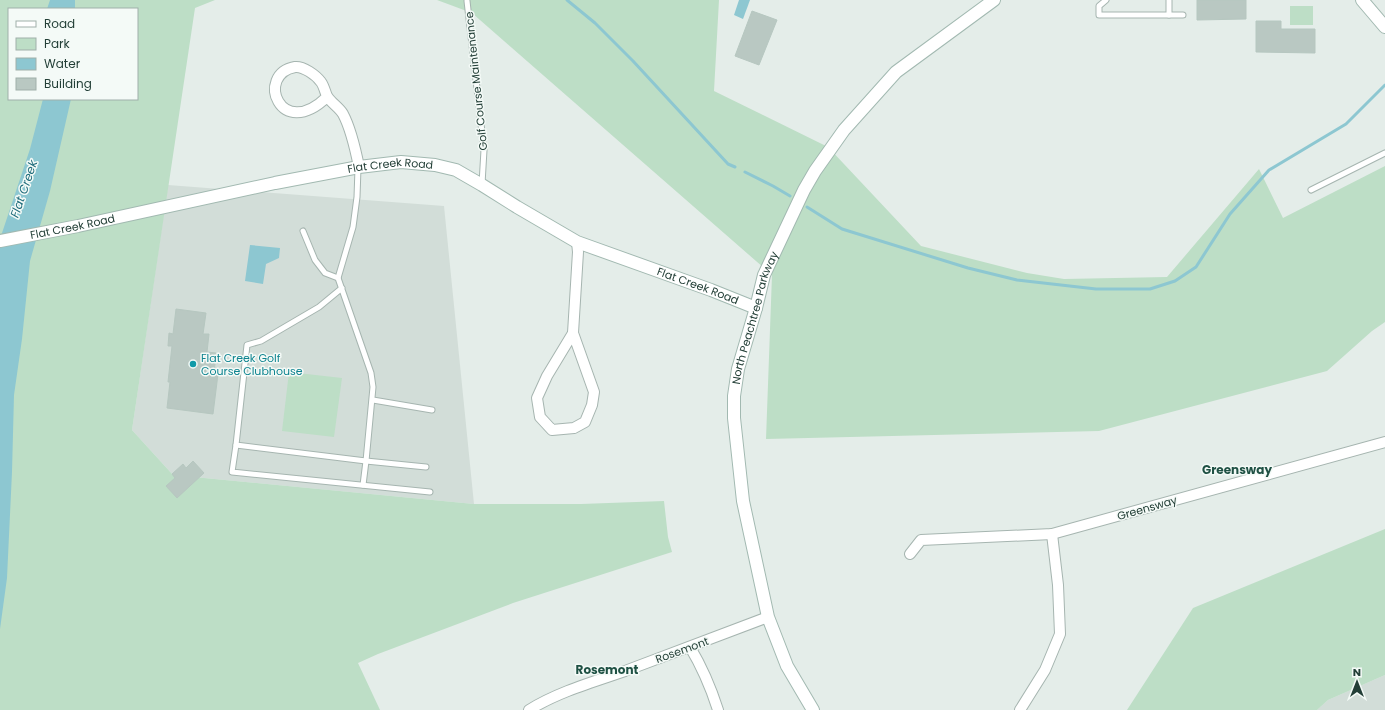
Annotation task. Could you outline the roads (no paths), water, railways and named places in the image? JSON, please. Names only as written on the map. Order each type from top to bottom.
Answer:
[{"type":"street","name":"North Peachtree Parkway","points":[[813,710],[787,666],[768,617],[743,501],[734,418],[734,396],[738,369],[764,275],[804,190],[815,171],[844,130],[896,72],[994,0]]},
{"type":"street","points":[[1362,0],[1385,27]]},
{"type":"street","points":[[327,97],[320,104],[308,111],[293,113],[281,106],[275,95],[276,81],[283,72],[296,67],[309,71],[320,81],[327,97],[343,113],[350,133],[358,167]]},
{"type":"street","name":"Flat Creek Road","points":[[0,241],[358,167],[400,162],[435,165],[456,170],[482,184],[517,207],[577,242],[711,290],[756,308]]},
{"type":"street","points":[[573,333],[547,376],[537,398],[540,417],[552,430],[574,428],[585,422],[592,405],[594,392],[573,333],[578,252],[577,242]]},
{"type":"street","name":"Greensway","points":[[910,554],[921,540],[1052,534],[1385,442]]},
{"type":"street","points":[[1020,710],[1045,670],[1060,634],[1058,585],[1052,534]]},
{"type":"street","name":"Rosemont","points":[[529,710],[536,705],[568,691],[768,617]]},
{"type":"street","points":[[690,647],[702,668],[718,710]]},
{"type":"lane","points":[[1106,0],[1098,6],[1098,15],[1183,15]]},
{"type":"lane","points":[[1169,0],[1169,15]]},
{"type":"lane","name":"Golf Course Maintenance","points":[[467,1],[484,150],[482,184]]},
{"type":"lane","points":[[1311,190],[1385,153]]},
{"type":"lane","points":[[358,167],[357,198],[353,227],[338,278],[371,373],[374,387],[363,485]]},
{"type":"lane","points":[[303,231],[315,260],[324,273],[338,278]]},
{"type":"lane","points":[[342,288],[319,307],[261,341],[247,345],[232,472],[430,492]]},
{"type":"lane","points":[[373,400],[432,410]]},
{"type":"lane","points":[[236,444],[366,461],[426,467]]},
{"type":"water","points":[[50,0],[75,0],[75,8],[47,8]]},
{"type":"water","points":[[739,0],[750,0],[743,19],[734,15]]},
{"type":"water","name":"Flat Creek","points":[[43,100],[71,100],[50,191],[30,261],[22,339],[14,395],[7,578],[0,629],[0,239],[30,149]]},
{"type":"water","points":[[250,245],[280,248],[279,258],[266,264],[263,284],[245,281]]},
{"type":"waterway","points":[[567,0],[595,23],[633,61],[728,164],[735,167]]},
{"type":"waterway","points":[[807,207],[842,229],[968,268],[1017,280],[1096,289],[1150,289],[1175,281],[1196,267],[1230,214],[1269,170],[1346,124],[1385,85]]},
{"type":"waterway","points":[[745,172],[790,196]]},
{"type":"place","name":"Flat Creek Golf Course Clubhouse","points":[[193,364]]},
{"type":"district","name":"Greensway","points":[[1237,470]]},
{"type":"district","name":"Rosemont","points":[[607,670]]}]
